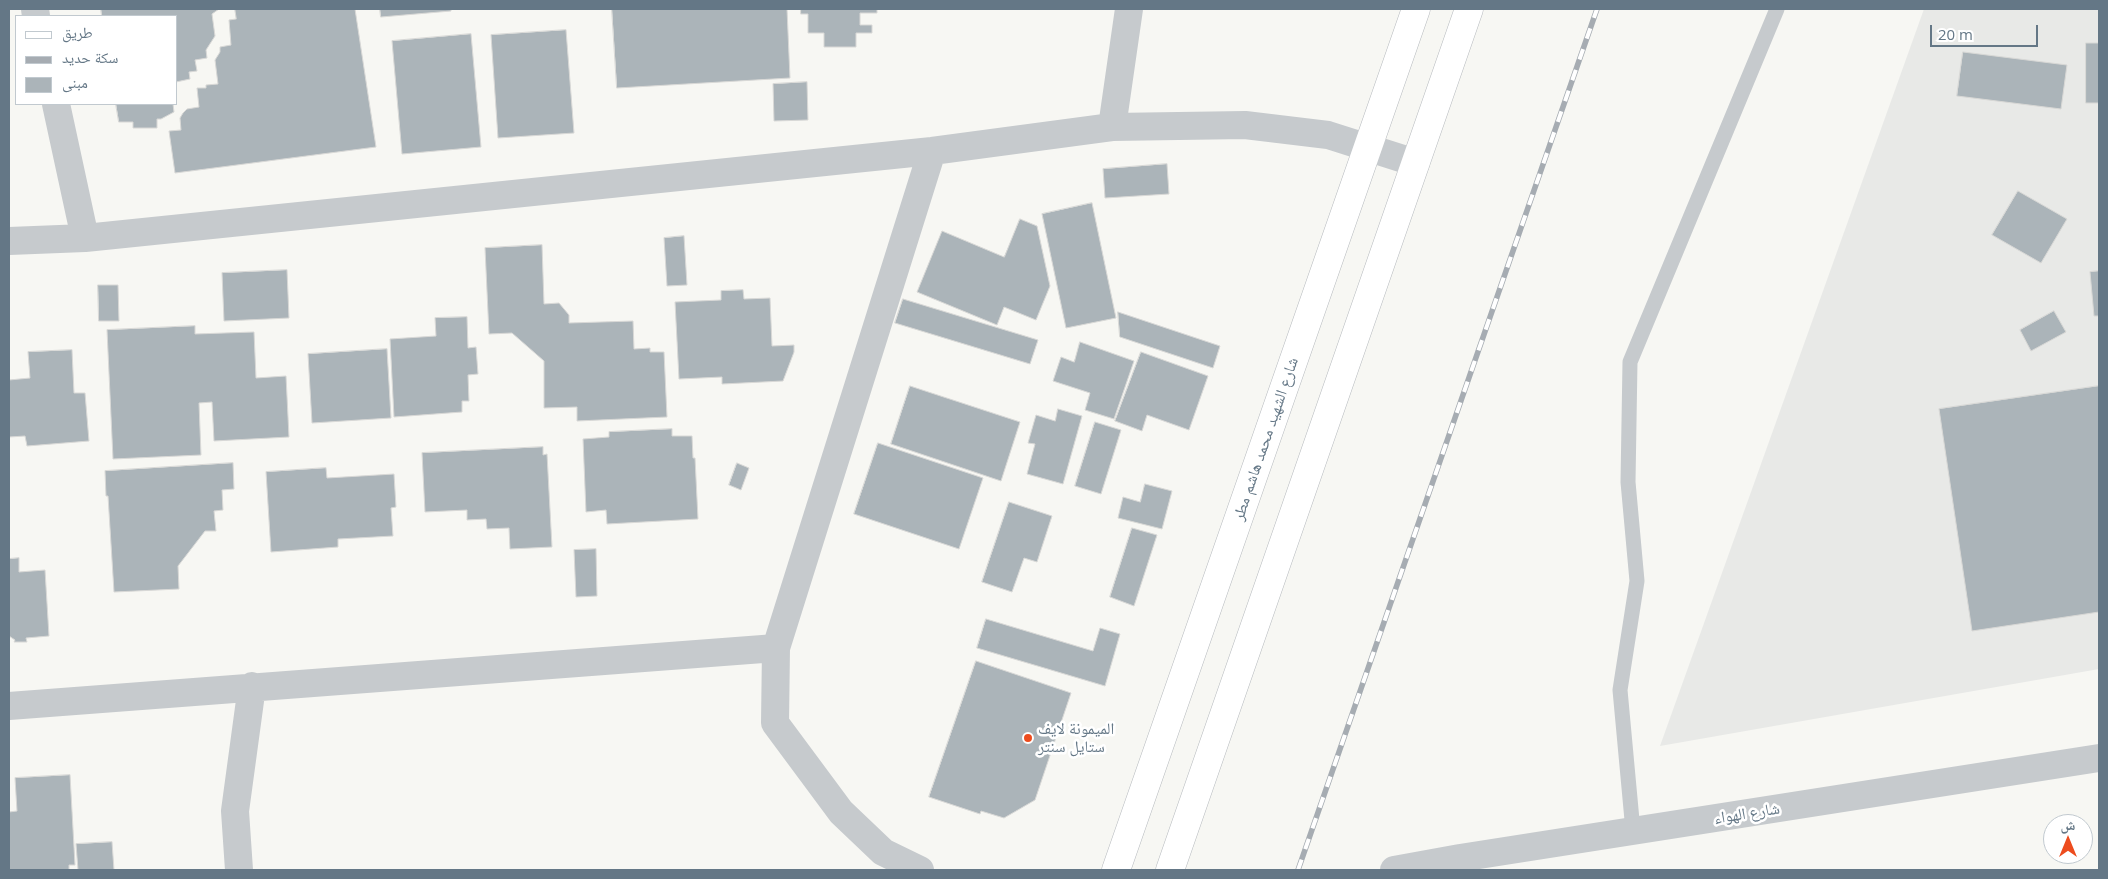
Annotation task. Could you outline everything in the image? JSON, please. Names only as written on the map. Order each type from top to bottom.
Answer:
[{"type":"main road","name":"شارع الشهيد محمد هاشم مطر","points":[[1116,870],[1416,9]]},
{"type":"main road","points":[[1170,870],[1469,9]]},
{"type":"street","points":[[1112,127],[1129,9]]},
{"type":"street","points":[[56,105],[85,238]]},
{"type":"street","points":[[9,241],[85,238],[932,151],[1112,127],[1245,125],[1328,135],[1416,163]]},
{"type":"street","points":[[920,870],[883,852],[840,812],[775,723],[776,648],[932,151]]},
{"type":"street","points":[[9,706],[252,686],[776,648]]},
{"type":"street","points":[[239,870],[235,811],[252,686]]},
{"type":"street","name":"شارع الهواء","points":[[1394,870],[1457,864],[1633,832],[2099,758]]},
{"type":"lane","points":[[1633,832],[1620,690],[1636,581],[1628,482],[1630,362],[1778,9]]},
{"type":"shaded area","points":[[1924,9],[2099,9],[2099,669],[1660,746]]},
{"type":"building","points":[[101,9],[219,9],[212,14],[215,36],[206,50],[207,58],[195,60],[197,71],[189,72],[190,79],[178,82],[178,15],[102,15]]},
{"type":"building","points":[[235,9],[355,9],[376,147],[175,173],[169,131],[181,130],[180,118],[183,113],[187,109],[199,107],[197,88],[206,88],[206,85],[218,84],[215,60],[220,52],[220,47],[231,45],[229,20],[236,19]]},
{"type":"building","points":[[380,9],[451,9],[451,11],[381,17]]},
{"type":"building","points":[[612,9],[787,9],[790,78],[617,88]]},
{"type":"building","points":[[801,9],[877,9],[877,13],[860,13],[860,25],[872,25],[872,33],[856,33],[856,47],[824,47],[824,33],[808,33],[808,14],[801,14]]},
{"type":"building","points":[[566,30],[574,133],[498,138],[491,35]]},
{"type":"building","points":[[471,34],[481,147],[402,154],[392,41]]},
{"type":"building","points":[[2086,43],[2099,43],[2099,103],[2086,103]]},
{"type":"building","points":[[1963,52],[2067,65],[2061,109],[1957,96]]},
{"type":"building","points":[[807,82],[808,120],[774,121],[773,84]]},
{"type":"building","points":[[116,105],[173,105],[174,112],[161,119],[157,119],[157,128],[133,128],[133,122],[119,122]]},
{"type":"building","points":[[1167,164],[1169,194],[1105,198],[1103,169]]},
{"type":"building","points":[[2018,191],[2067,219],[2041,263],[1992,235]]},
{"type":"building","points":[[1092,203],[1116,318],[1066,328],[1042,214]]},
{"type":"building","points":[[1020,219],[1037,226],[1050,286],[1036,320],[1004,307],[997,325],[917,292],[942,231],[1004,257]]},
{"type":"building","points":[[684,236],[687,285],[667,286],[664,238]]},
{"type":"building","points":[[542,245],[544,304],[559,303],[569,315],[569,323],[633,321],[634,349],[650,348],[650,352],[664,352],[667,417],[577,421],[577,407],[544,408],[544,361],[512,333],[489,334],[485,248]]},
{"type":"building","points":[[287,270],[289,318],[224,321],[222,273]]},
{"type":"building","points":[[2099,271],[2099,316],[2094,316],[2090,272]]},
{"type":"building","points":[[98,285],[118,285],[119,321],[99,321]]},
{"type":"building","points":[[743,290],[744,299],[770,298],[772,346],[794,345],[794,352],[783,381],[722,384],[722,377],[679,379],[675,302],[721,300],[721,291]]},
{"type":"building","points":[[903,299],[1038,340],[1030,364],[895,323]]},
{"type":"building","points":[[2054,311],[2066,332],[2031,351],[2020,330]]},
{"type":"building","points":[[1118,312],[1220,346],[1213,368],[1120,337]]},
{"type":"building","points":[[467,317],[468,348],[476,347],[478,374],[468,375],[469,401],[462,401],[462,412],[394,417],[390,339],[436,336],[435,318]]},
{"type":"building","points":[[195,326],[195,334],[254,332],[256,378],[286,376],[289,437],[214,441],[212,402],[199,403],[201,455],[113,459],[107,330]]},
{"type":"building","points":[[1080,342],[1134,361],[1114,419],[1085,410],[1090,393],[1053,381],[1061,357],[1074,362]]},
{"type":"building","points":[[387,349],[391,418],[312,423],[308,354]]},
{"type":"building","points":[[72,350],[74,393],[85,393],[89,441],[27,446],[25,436],[9,437],[9,380],[30,378],[28,352]]},
{"type":"building","points":[[1141,352],[1208,376],[1189,430],[1147,415],[1142,431],[1115,421]]},
{"type":"building","points":[[910,386],[1020,422],[1001,481],[891,444]]},
{"type":"building","points":[[2099,386],[2099,612],[1972,631],[1939,409]]},
{"type":"building","points":[[1058,409],[1082,416],[1063,484],[1027,474],[1035,444],[1028,443],[1036,415],[1055,421]]},
{"type":"building","points":[[1095,422],[1121,430],[1101,494],[1075,486]]},
{"type":"building","points":[[672,429],[672,436],[692,436],[698,519],[607,524],[606,510],[586,512],[583,439],[609,437],[609,432]]},
{"type":"building","points":[[878,443],[983,478],[959,549],[854,514]]},
{"type":"building","points":[[543,447],[543,455],[547,454],[552,547],[510,549],[509,528],[487,529],[486,519],[467,520],[467,510],[425,512],[422,453]]},
{"type":"building","points":[[233,463],[234,489],[222,490],[223,510],[214,511],[216,531],[205,531],[178,566],[179,589],[114,592],[105,471]]},
{"type":"building","points":[[737,463],[749,468],[741,490],[729,485]]},
{"type":"building","points":[[326,468],[327,478],[394,474],[396,507],[391,508],[393,536],[338,539],[338,547],[271,552],[266,472]]},
{"type":"building","points":[[1145,484],[1172,491],[1162,529],[1118,518],[1123,497],[1140,502]]},
{"type":"building","points":[[1009,502],[1052,516],[1037,562],[1024,558],[1012,592],[982,582]]},
{"type":"building","points":[[1132,528],[1157,535],[1134,606],[1110,597]]},
{"type":"building","points":[[596,549],[597,596],[576,597],[574,550]]},
{"type":"building","points":[[19,558],[19,572],[45,570],[49,636],[26,638],[27,642],[14,642],[15,640],[9,636],[9,559]]},
{"type":"building","points":[[986,619],[1093,651],[1100,628],[1120,634],[1105,686],[977,648]]},
{"type":"building","points":[[976,661],[1071,693],[1035,800],[1004,818],[981,811],[980,814],[929,797]]},
{"type":"building","points":[[70,775],[75,865],[69,865],[69,870],[9,870],[9,812],[17,811],[15,778]]},
{"type":"building","points":[[112,842],[114,870],[78,870],[76,844]]},
{"type":"railway","points":[[1298,870],[1597,9]]},
{"type":"place","name":"الميمونة لايف ستايل سنتر","points":[[1028,738]]}]
